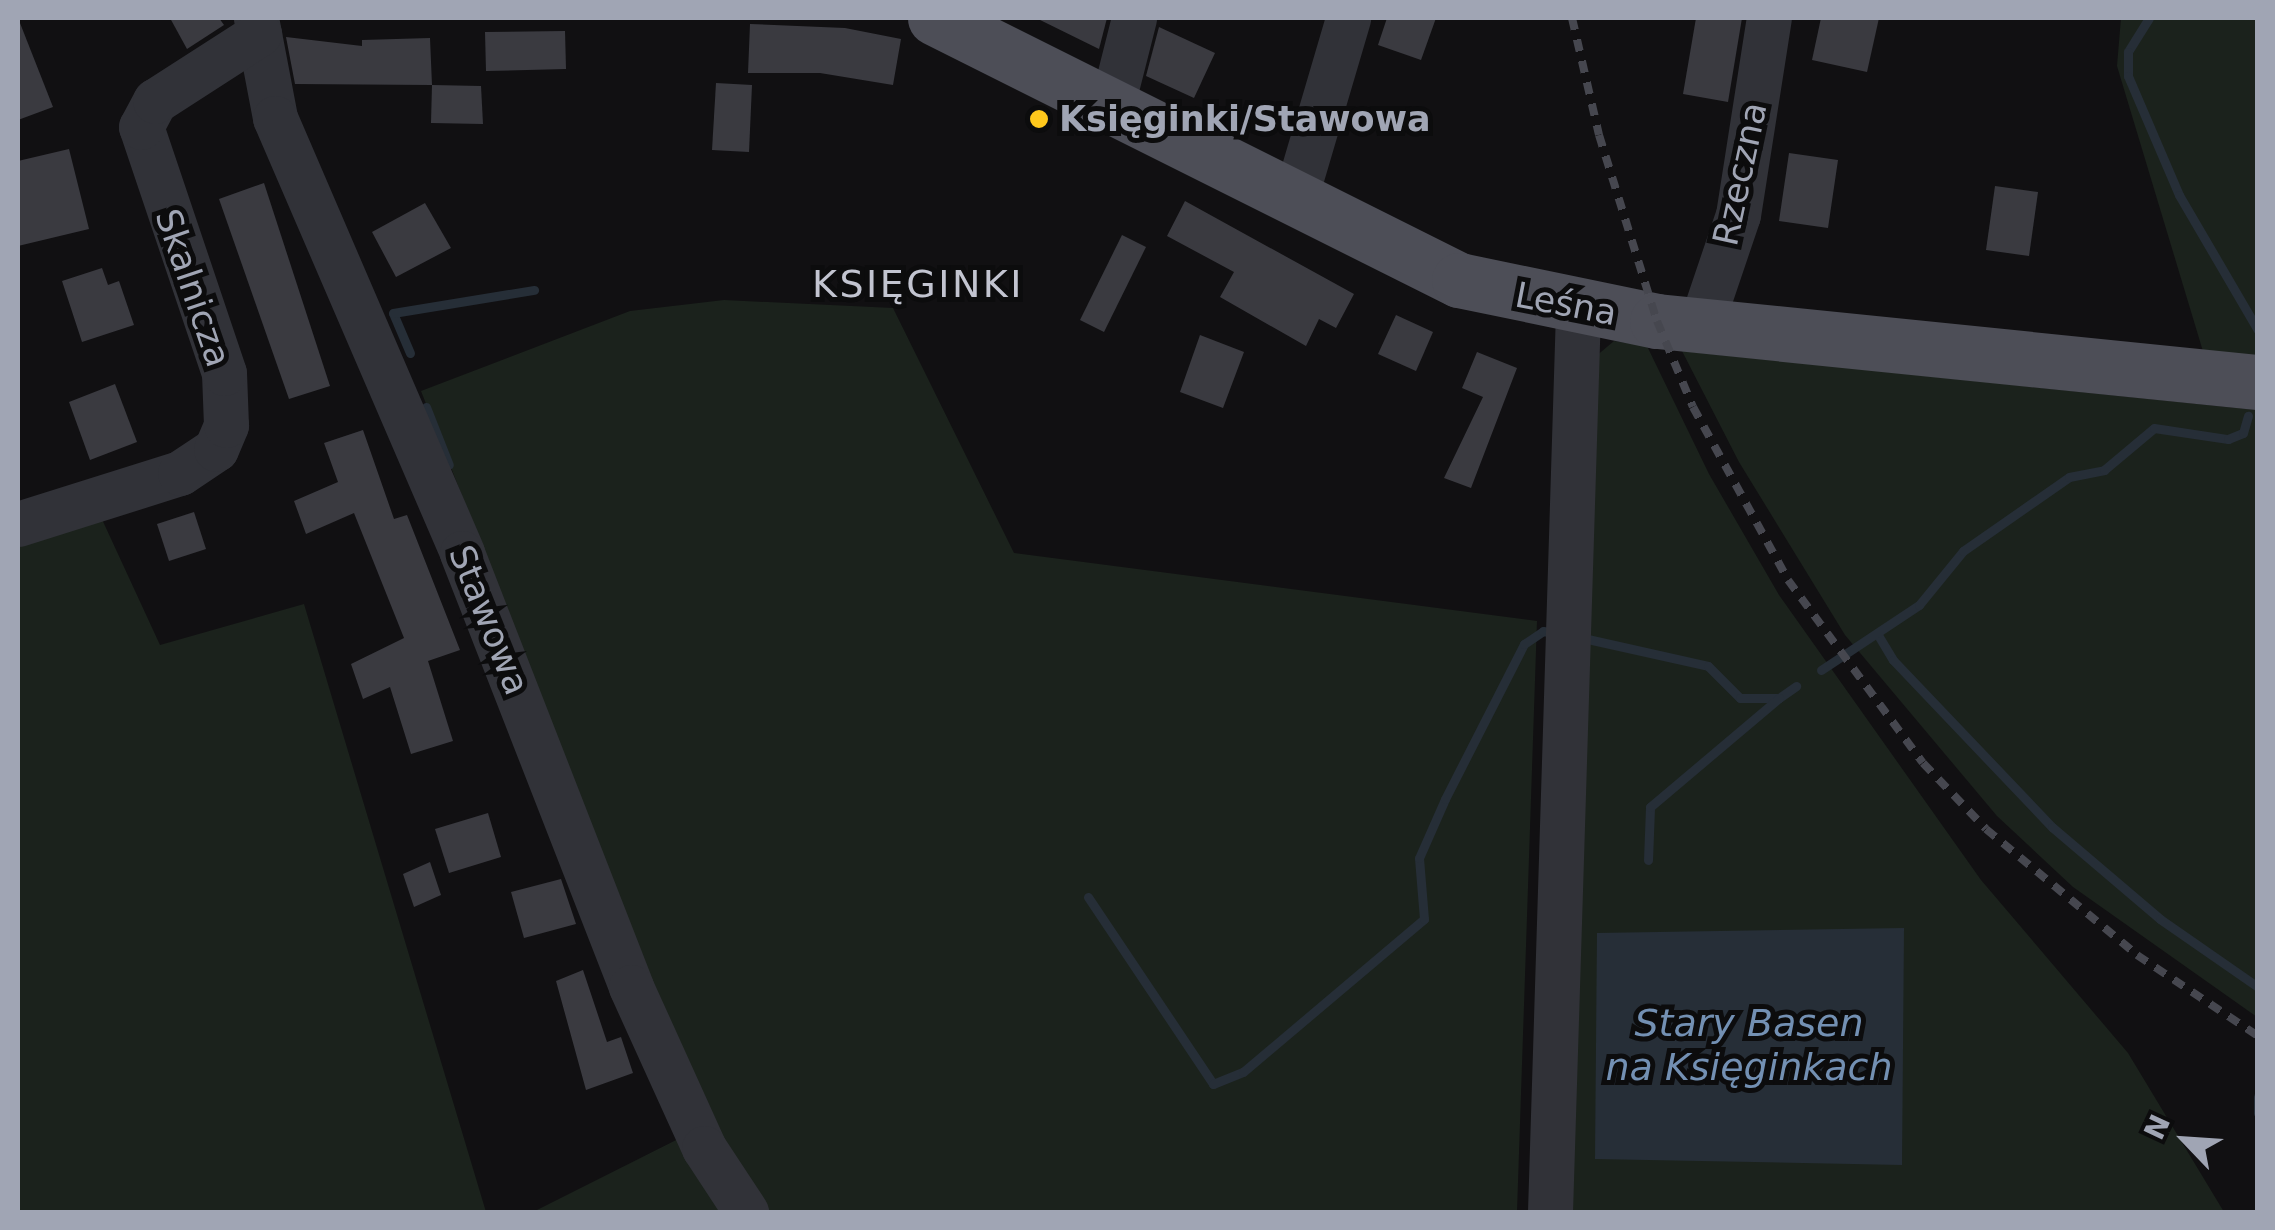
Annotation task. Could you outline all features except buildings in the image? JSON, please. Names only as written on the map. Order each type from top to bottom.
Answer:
[{"type":"main road","name":"Leśna","points":[[936,18],[1294,202],[1459,280],[1578,310],[1700,327],[2258,382]]},
{"type":"street","points":[[1111,110],[1134,18]]},
{"type":"street","points":[[1294,202],[1348,18]]},
{"type":"street","name":"Rzeczna","points":[[1700,327],[1738,215],[1769,18]]},
{"type":"street","name":"Skalnicza","points":[[18,524],[180,473],[216,449],[226,425],[224,373],[140,127],[155,101],[258,26]]},
{"type":"street","name":"Stawowa","points":[[258,26],[275,118],[462,553],[631,986],[704,1148],[746,1212]]},
{"type":"street","points":[[1550,1212],[1578,310]]},
{"type":"shaded area","points":[[2121,18],[2257,18],[2257,363],[2205,358],[2117,66]]},
{"type":"shaded area","points":[[724,300],[893,308],[1014,553],[1537,621],[1517,1212],[533,1212],[708,1124],[421,391],[630,311]]},
{"type":"shaded area","points":[[1614,341],[1647,346],[1709,474],[1779,595],[1981,880],[2128,1053],[2224,1212],[1569,1212],[1595,357]]},
{"type":"shaded area","points":[[1682,351],[2257,410],[2257,1017],[2073,887],[1997,816],[1845,635],[1739,462]]},
{"type":"shaded area","points":[[100,515],[160,645],[304,604],[486,1212],[18,1212],[18,539]]},
{"type":"water","name":"Stary Basen na Księginkach","points":[[1904,928],[1902,1165],[1595,1159],[1597,933]]},
{"type":"waterway","points":[[2149,18],[2128,52],[2128,76],[2179,195],[2258,330]]},
{"type":"waterway","points":[[410,353],[393,313],[534,290]]},
{"type":"waterway","points":[[426,407],[449,465]]},
{"type":"waterway","points":[[1821,670],[1919,605],[1963,551],[2069,477],[2104,470],[2154,428],[2228,439],[2243,433],[2248,416]]},
{"type":"waterway","points":[[1088,897],[1213,1084],[1243,1072],[1424,919],[1419,858],[1445,799],[1524,644],[1543,631],[1558,634]]},
{"type":"waterway","points":[[1878,635],[1893,660],[2052,827],[2160,919],[2258,987]]},
{"type":"waterway","points":[[1583,638],[1708,666],[1740,698],[1779,698],[1796,686]]},
{"type":"waterway","points":[[1648,860],[1650,807],[1779,698]]},
{"type":"waterway","points":[[2258,1097],[2258,1113]]},
{"type":"railway","points":[[1572,18],[1599,135],[1657,321],[1693,407],[1788,580],[1923,763],[1986,829],[2137,955],[2258,1036]]},
{"type":"place","name":"Księginki/Stawowa","points":[[1039,119]]},
{"type":"district","name":"KSIĘGINKI","points":[[918,285]]}]
